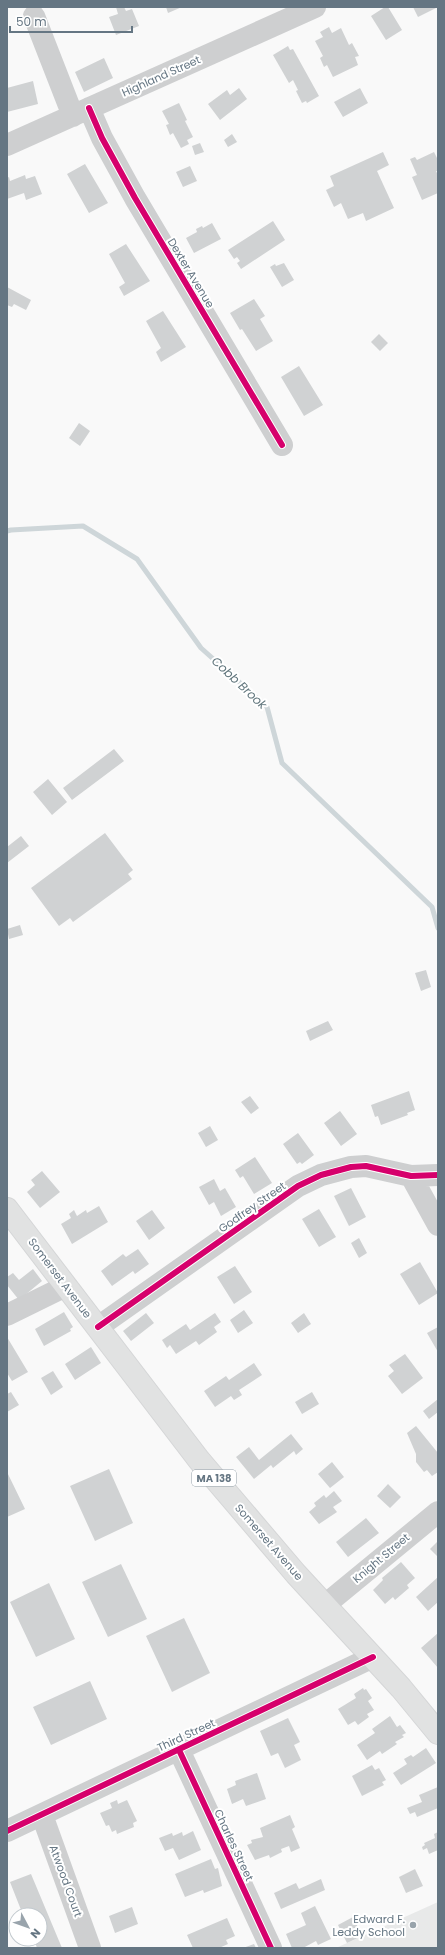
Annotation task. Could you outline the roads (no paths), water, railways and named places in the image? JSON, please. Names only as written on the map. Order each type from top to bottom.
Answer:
[{"type":"main road","name":"Somerset Avenue","points":[[7,1209],[98,1327],[176,1432],[246,1516],[419,1708],[438,1733]]},
{"type":"street","name":"Highland Street","points":[[7,145],[315,7]]},
{"type":"street","name":"Dexter Avenue","points":[[34,16],[81,112],[106,144],[141,209],[282,445]]},
{"type":"street","name":"Godfrey Street","points":[[98,1327],[298,1186],[321,1174],[336,1170],[366,1166],[411,1176],[438,1176]]},
{"type":"street","points":[[411,1176],[438,1225]]},
{"type":"street","points":[[7,1314],[66,1286]]},
{"type":"street","name":"Knight Street","points":[[325,1605],[438,1512]]},
{"type":"street","name":"Third Street","points":[[7,1831],[373,1657]]},
{"type":"street","name":"Charles Street","points":[[179,1750],[271,1948]]},
{"type":"street","name":"Atwood Court","points":[[42,1814],[90,1948]]},
{"type":"waterway","name":"Cobb Brook","points":[[7,531],[83,526],[137,559],[201,648],[267,707],[282,763],[432,907],[438,928]]},
{"type":"place","name":"Edward F. Leddy School","points":[[413,1925]]}]
